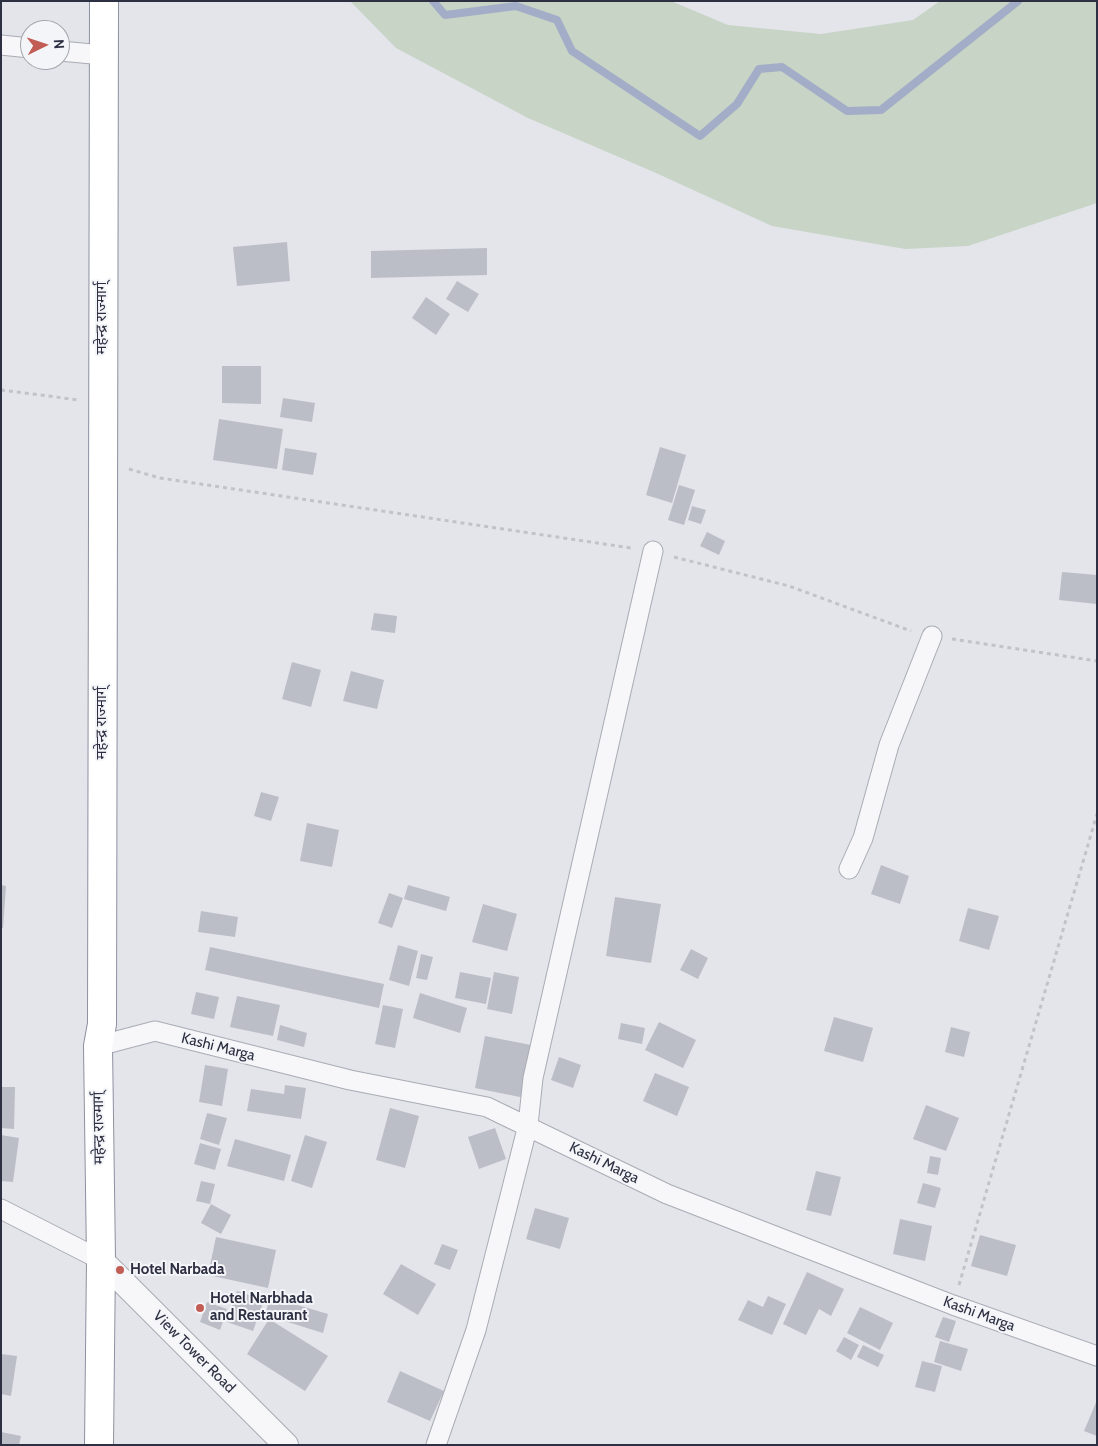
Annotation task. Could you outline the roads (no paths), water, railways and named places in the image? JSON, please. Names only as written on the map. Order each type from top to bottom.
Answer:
[{"type":"highway","name":"महेन्द्र राज्मार्ग्","points":[[99,1445],[101,1260],[98,1046],[102,1024],[101,460],[104,1]]},
{"type":"street","points":[[1,45],[20,47]]},
{"type":"street","points":[[70,52],[103,55]]},
{"type":"street","points":[[436,1445],[476,1330],[528,1125],[533,1078],[653,552]]},
{"type":"street","points":[[849,869],[863,838],[889,745],[932,636]]},
{"type":"street","name":"Kashi Marga","points":[[98,1046],[155,1031],[350,1080],[487,1107],[528,1125],[667,1194],[953,1305],[1097,1356]]},
{"type":"street","points":[[1,1209],[101,1260]]},
{"type":"street","name":"View Tower Road","points":[[101,1260],[286,1445]]},
{"type":"waterway","points":[[433,1],[445,15],[516,6],[557,20],[572,51],[700,136],[737,104],[759,69],[782,67],[847,111],[881,110],[1018,1]]},
{"type":"place","name":"Hotel Narbada","points":[[120,1270]]},
{"type":"place","name":"Hotel Narbhada and Restaurant","points":[[200,1308]]}]
